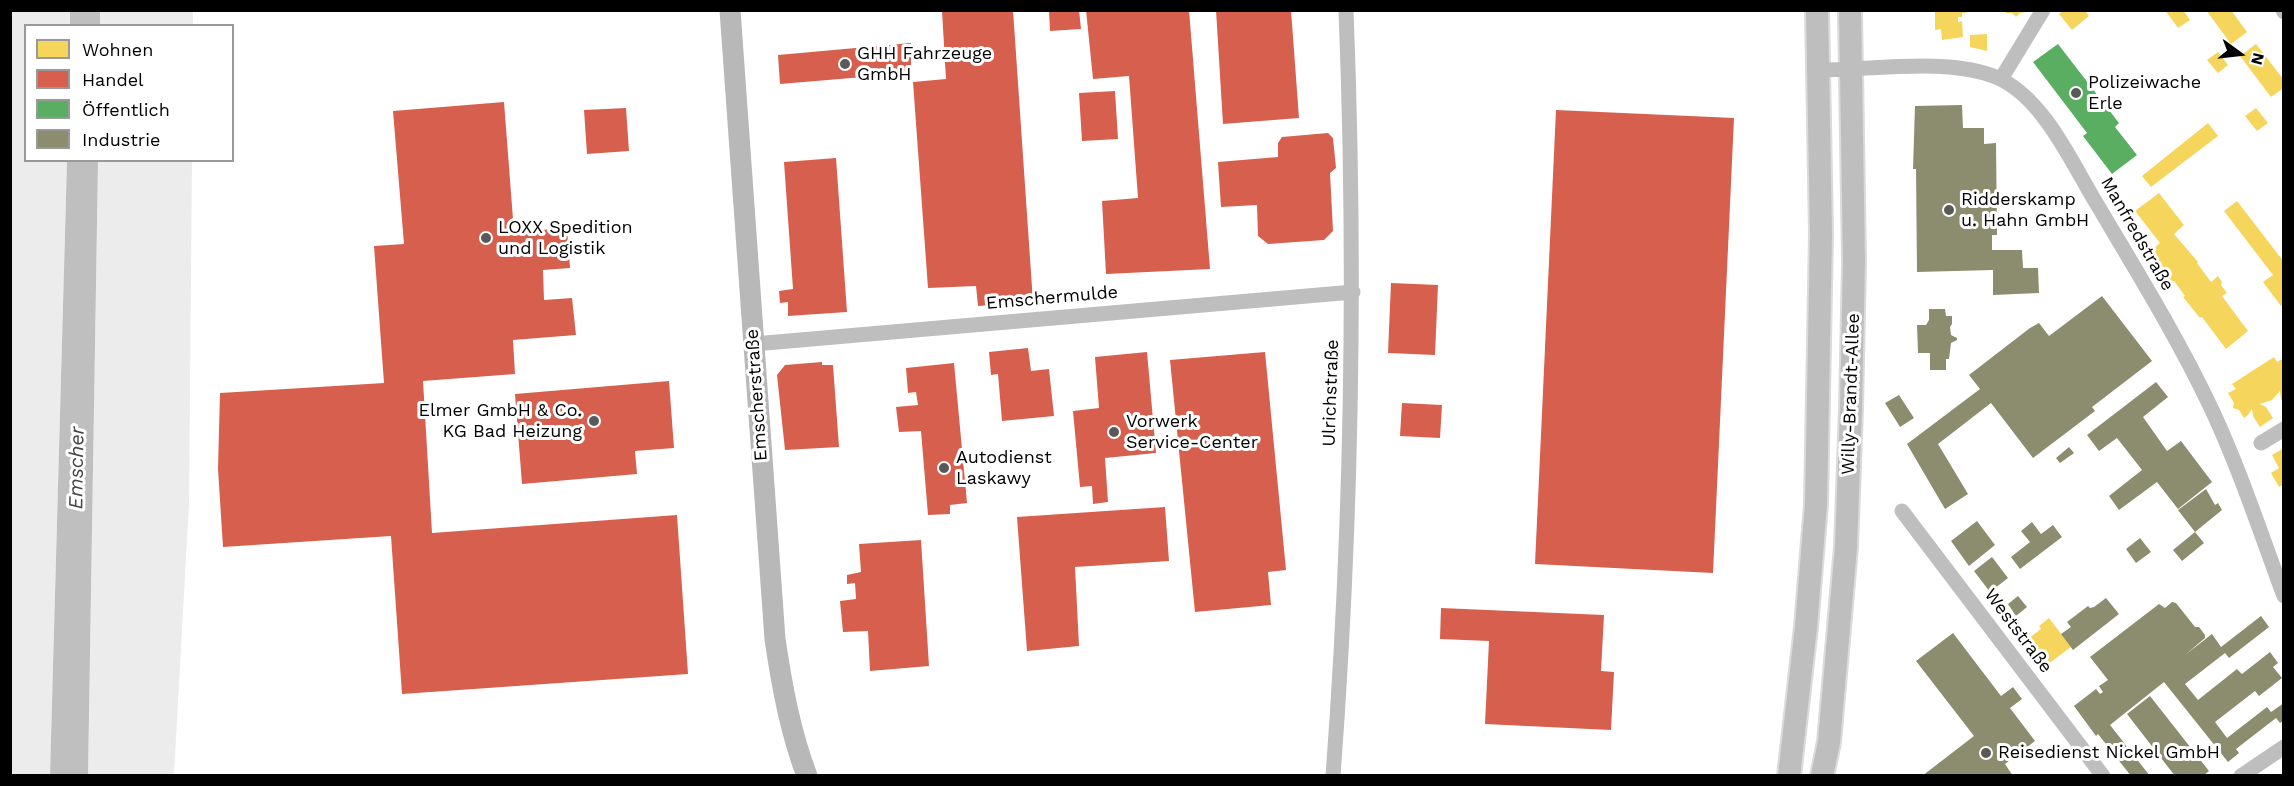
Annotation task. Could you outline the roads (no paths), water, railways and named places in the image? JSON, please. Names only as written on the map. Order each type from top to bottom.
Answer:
[{"type":"main road","name":"Willy-Brandt-Allee","points":[[1789,776],[1806,627],[1816,504],[1821,234],[1817,10]]},
{"type":"main road","name":"Willy-Brandt-Allee","points":[[1822,776],[1829,742],[1846,547],[1854,262],[1850,10]]},
{"type":"street","name":"Emscherstraße","points":[[730,10],[775,639],[788,713],[796,746],[807,776]]},
{"type":"street","name":"Ulrichstraße","points":[[1333,776],[1340,680],[1353,292],[1346,10]]},
{"type":"street","points":[[2001,79],[2043,10]]},
{"type":"street","name":"Manfredstraße","points":[[1819,70],[1948,66],[1978,70],[2001,79],[2024,95],[2046,120],[2151,296],[2212,410],[2283,596]]},
{"type":"street","name":"Emschermulde","points":[[754,344],[1353,292]]},
{"type":"street","points":[[2261,442],[2283,429]]},
{"type":"street","name":"Weststraße","points":[[1902,511],[2103,776]]},
{"type":"street","points":[[2241,776],[2283,747]]},
{"type":"water","points":[[70,11],[100,11],[100,24],[70,24]]},
{"type":"water","name":"Emscher","points":[[67,162],[98,162],[88,776],[50,775]]},
{"type":"place","name":"GHH Fahrzeuge GmbH","points":[[845,64]]},
{"type":"place","name":"Polizeiwache Erle","points":[[2076,93]]},
{"type":"place","name":"Ridderskamp u. Hahn GmbH","points":[[1949,210]]},
{"type":"place","name":"LOXX Spedition und Logistik","points":[[486,238]]},
{"type":"place","name":"Elmer GmbH & Co. KG Bad Heizung","points":[[594,421]]},
{"type":"place","name":"Vorwerk Service-Center","points":[[1114,432]]},
{"type":"place","name":"Autodienst Laskawy","points":[[944,468]]},
{"type":"place","name":"Reisedienst Nickel GmbH","points":[[1986,753]]}]
